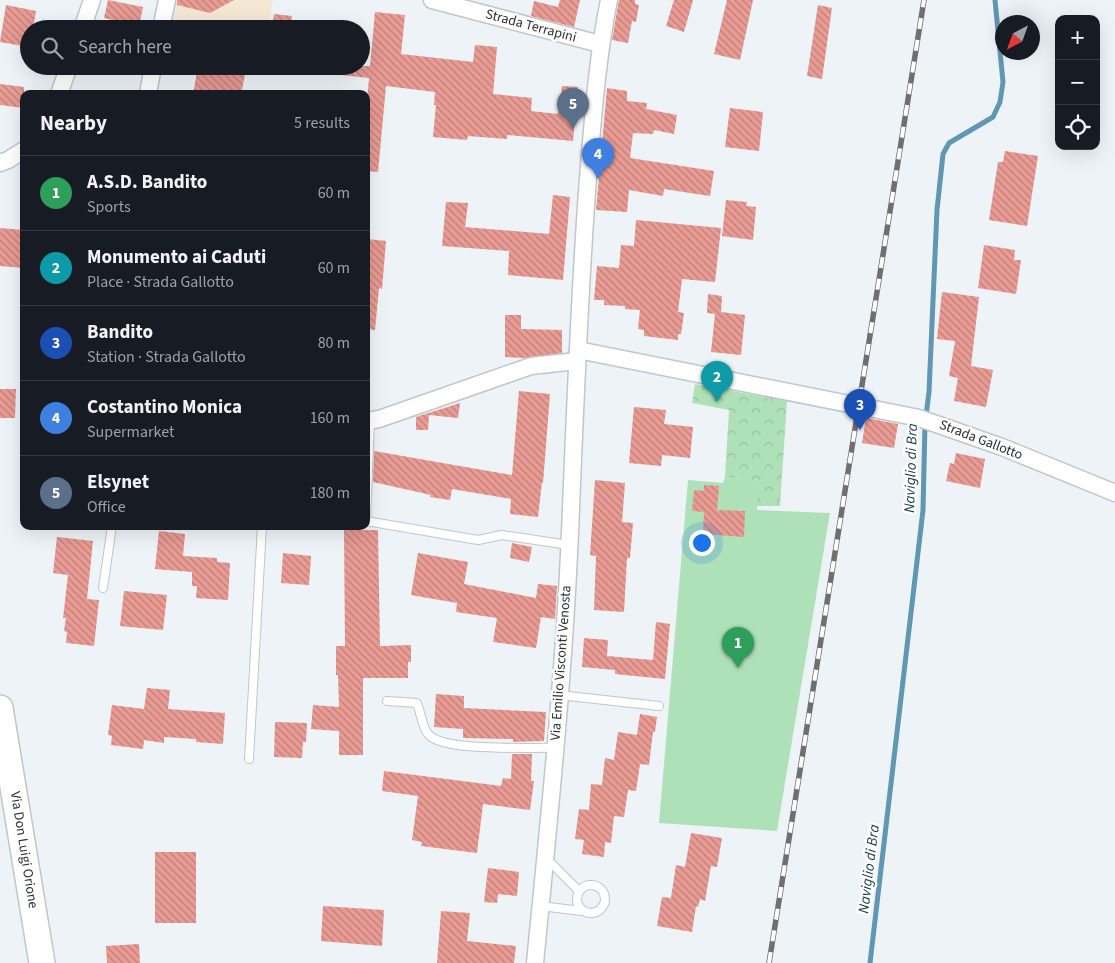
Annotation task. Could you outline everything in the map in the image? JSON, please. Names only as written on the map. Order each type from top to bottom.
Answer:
[{"type":"main road","name":"Via Don Luigi Orione","points":[[0,708],[42,963]]},
{"type":"street","points":[[85,20],[92,0]]},
{"type":"street","points":[[163,20],[167,0]]},
{"type":"street","name":"Strada Terrapini","points":[[432,0],[600,44]]},
{"type":"street","name":"Via Emilio Visconti Venosta","points":[[535,963],[556,748],[569,546],[585,221],[600,44],[609,0]]},
{"type":"street","points":[[60,90],[66,75]]},
{"type":"street","points":[[149,90],[151,75]]},
{"type":"street","points":[[0,163],[20,152]]},
{"type":"street","points":[[370,420],[531,366],[577,356]]},
{"type":"street","name":"Strada Gallotto","points":[[577,356],[926,419],[1002,447],[1115,493]]},
{"type":"lane","points":[[370,522],[478,540],[502,536],[569,546]]},
{"type":"lane","points":[[103,588],[111,530]]},
{"type":"lane","points":[[249,759],[262,530]]},
{"type":"lane","points":[[559,695],[659,706]]},
{"type":"lane","points":[[387,700],[417,703],[426,731],[437,742],[466,746],[556,748]]},
{"type":"lane","points":[[545,857],[579,891]]},
{"type":"lane","points":[[540,906],[582,911],[590,914],[599,912],[604,904],[605,895],[600,888],[591,885],[579,891],[576,899],[582,911]]},
{"type":"shaded area","points":[[177,0],[273,0],[270,20],[173,19]]},
{"type":"green space","points":[[695,384],[787,401],[780,506],[756,506],[757,481],[725,477],[729,410],[692,403]]},
{"type":"green space","points":[[725,477],[758,481],[757,510],[830,513],[777,831],[659,823],[688,480],[723,483]]},
{"type":"building","points":[[108,0],[143,7],[140,20],[113,20],[104,18]]},
{"type":"building","points":[[177,0],[234,0],[210,13],[177,5]]},
{"type":"building","points":[[560,0],[580,0],[574,27],[531,16],[534,1],[558,7]]},
{"type":"building","points":[[619,0],[635,0],[635,4],[639,5],[636,22],[632,21],[628,43],[612,40]]},
{"type":"building","points":[[674,0],[693,0],[684,32],[666,26]]},
{"type":"building","points":[[727,0],[753,0],[740,60],[714,54]]},
{"type":"building","points":[[6,5],[36,11],[34,20],[20,20],[20,45],[0,42]]},
{"type":"building","points":[[818,5],[832,8],[822,79],[807,76]]},
{"type":"building","points":[[375,12],[405,15],[401,54],[473,62],[475,45],[497,47],[493,94],[532,98],[531,111],[558,114],[562,86],[578,87],[573,141],[507,135],[507,139],[468,136],[467,140],[433,137],[436,105],[434,105],[435,92],[386,86],[378,172],[370,171],[369,78],[341,75],[370,75]]},
{"type":"building","points":[[274,14],[292,16],[291,20],[273,20]]},
{"type":"building","points":[[196,75],[245,75],[242,90],[194,90]]},
{"type":"building","points":[[0,84],[24,87],[24,90],[20,90],[20,108],[0,105]]},
{"type":"building","points":[[607,88],[627,91],[627,101],[647,103],[646,109],[677,115],[674,134],[654,130],[653,134],[633,133],[630,158],[714,171],[710,196],[664,189],[663,196],[629,190],[627,212],[596,210]]},
{"type":"building","points":[[730,108],[763,112],[759,151],[725,147]]},
{"type":"building","points":[[1005,151],[1038,156],[1027,226],[989,220],[998,162],[1003,162]]},
{"type":"building","points":[[553,195],[570,197],[563,280],[508,275],[509,251],[442,246],[446,202],[468,203],[465,227],[549,234]]},
{"type":"building","points":[[726,200],[747,202],[746,206],[756,207],[753,240],[722,236]]},
{"type":"building","points":[[636,220],[721,228],[715,282],[682,279],[678,312],[684,313],[681,334],[678,334],[678,340],[644,336],[644,330],[638,329],[640,310],[625,309],[625,306],[604,305],[604,300],[594,300],[597,266],[619,268],[621,245],[634,246]]},
{"type":"building","points":[[0,228],[20,230],[20,268],[0,266]]},
{"type":"building","points":[[370,239],[386,241],[382,289],[379,288],[375,330],[370,329]]},
{"type":"building","points":[[984,245],[1015,250],[1014,260],[1021,260],[1016,294],[978,288]]},
{"type":"building","points":[[942,292],[979,297],[971,366],[993,370],[986,407],[954,401],[958,378],[949,376],[955,341],[937,339]]},
{"type":"building","points":[[708,294],[722,296],[721,312],[745,315],[741,355],[711,352],[715,314],[707,313]]},
{"type":"building","points":[[505,315],[521,315],[521,329],[562,330],[562,353],[525,358],[505,357]]},
{"type":"building","points":[[0,389],[16,389],[15,418],[0,418]]},
{"type":"building","points":[[519,391],[550,394],[543,483],[538,517],[510,514],[511,499],[452,489],[450,500],[430,497],[431,495],[373,482],[374,451],[512,475]]},
{"type":"building","points":[[460,403],[458,418],[429,415],[428,430],[416,430],[416,417]]},
{"type":"building","points":[[634,407],[666,410],[664,424],[693,427],[690,458],[662,455],[661,466],[629,463]]},
{"type":"building","points":[[866,418],[898,424],[894,448],[862,443]]},
{"type":"building","points":[[956,453],[985,459],[980,488],[946,481],[950,463],[954,464]]},
{"type":"building","points":[[595,480],[625,483],[622,522],[633,523],[630,558],[627,558],[624,612],[594,610],[596,556],[590,555]]},
{"type":"building","points":[[704,485],[719,486],[717,510],[745,511],[744,537],[703,534],[704,512],[692,511],[694,490],[704,491]]},
{"type":"building","points":[[344,530],[378,530],[380,646],[411,645],[411,662],[408,662],[408,678],[363,678],[363,755],[339,755],[339,731],[311,729],[313,705],[339,707],[336,646],[345,646]]},
{"type":"building","points":[[159,531],[185,534],[183,556],[217,558],[217,562],[230,563],[228,600],[196,598],[197,586],[192,586],[192,572],[155,569]]},
{"type":"building","points":[[57,537],[93,541],[87,599],[99,600],[94,646],[66,643],[67,632],[64,631],[66,618],[63,618],[68,575],[53,573]]},
{"type":"building","points":[[512,543],[532,547],[529,562],[510,558]]},
{"type":"building","points":[[283,553],[311,556],[309,585],[281,583]]},
{"type":"building","points":[[418,553],[468,562],[464,584],[536,598],[538,584],[557,586],[555,619],[541,617],[536,648],[493,642],[497,618],[456,612],[457,603],[411,595]]},
{"type":"building","points":[[124,591],[167,595],[163,630],[120,626]]},
{"type":"building","points":[[656,622],[670,624],[665,679],[615,674],[615,670],[582,667],[584,638],[608,640],[607,656],[653,660]]},
{"type":"building","points":[[147,688],[170,690],[168,709],[225,713],[223,744],[196,742],[196,739],[164,737],[164,743],[144,740],[143,749],[111,745],[112,736],[108,735],[112,705],[144,709]]},
{"type":"building","points":[[436,694],[464,696],[464,708],[546,712],[544,741],[513,742],[513,739],[463,738],[463,729],[434,727]]},
{"type":"building","points":[[640,714],[657,717],[649,765],[640,764],[636,791],[628,790],[624,817],[614,816],[611,843],[605,842],[604,857],[582,854],[584,840],[575,839],[579,809],[589,810],[591,784],[602,785],[605,758],[614,760],[618,732],[637,735]]},
{"type":"building","points":[[275,722],[307,723],[306,742],[303,742],[302,758],[274,757]]},
{"type":"building","points":[[512,754],[532,754],[531,781],[534,781],[530,810],[483,804],[477,853],[421,846],[422,842],[412,840],[418,796],[382,791],[384,771],[501,786],[503,778],[511,779]]},
{"type":"building","points":[[691,833],[722,838],[717,867],[711,866],[705,901],[700,899],[698,907],[696,906],[692,932],[657,926],[662,897],[671,898],[676,865],[685,867]]},
{"type":"building","points":[[155,852],[196,852],[196,923],[155,923]]},
{"type":"building","points":[[488,868],[519,872],[517,896],[498,894],[497,903],[484,902]]},
{"type":"building","points":[[323,906],[384,910],[382,946],[321,941]]},
{"type":"building","points":[[441,911],[470,913],[467,941],[516,946],[514,963],[437,963]]},
{"type":"building","points":[[139,944],[140,963],[107,963],[106,946]]},
{"type":"waterway","name":"Naviglio di Bra","points":[[870,963],[923,510],[925,424],[929,392],[937,210],[943,154],[949,143],[993,117],[1000,102],[1003,82],[995,0]]},
{"type":"railway","points":[[769,963],[924,0]]},
{"type":"place","name":"Elsynet","points":[[573,129]]},
{"type":"place","name":"Costantino Monica","points":[[598,179]]},
{"type":"place","name":"Monumento ai Caduti","points":[[717,402]]},
{"type":"place","name":"Bandito","points":[[860,430]]},
{"type":"place","name":"A.S.D. Bandito","points":[[738,668]]}]
